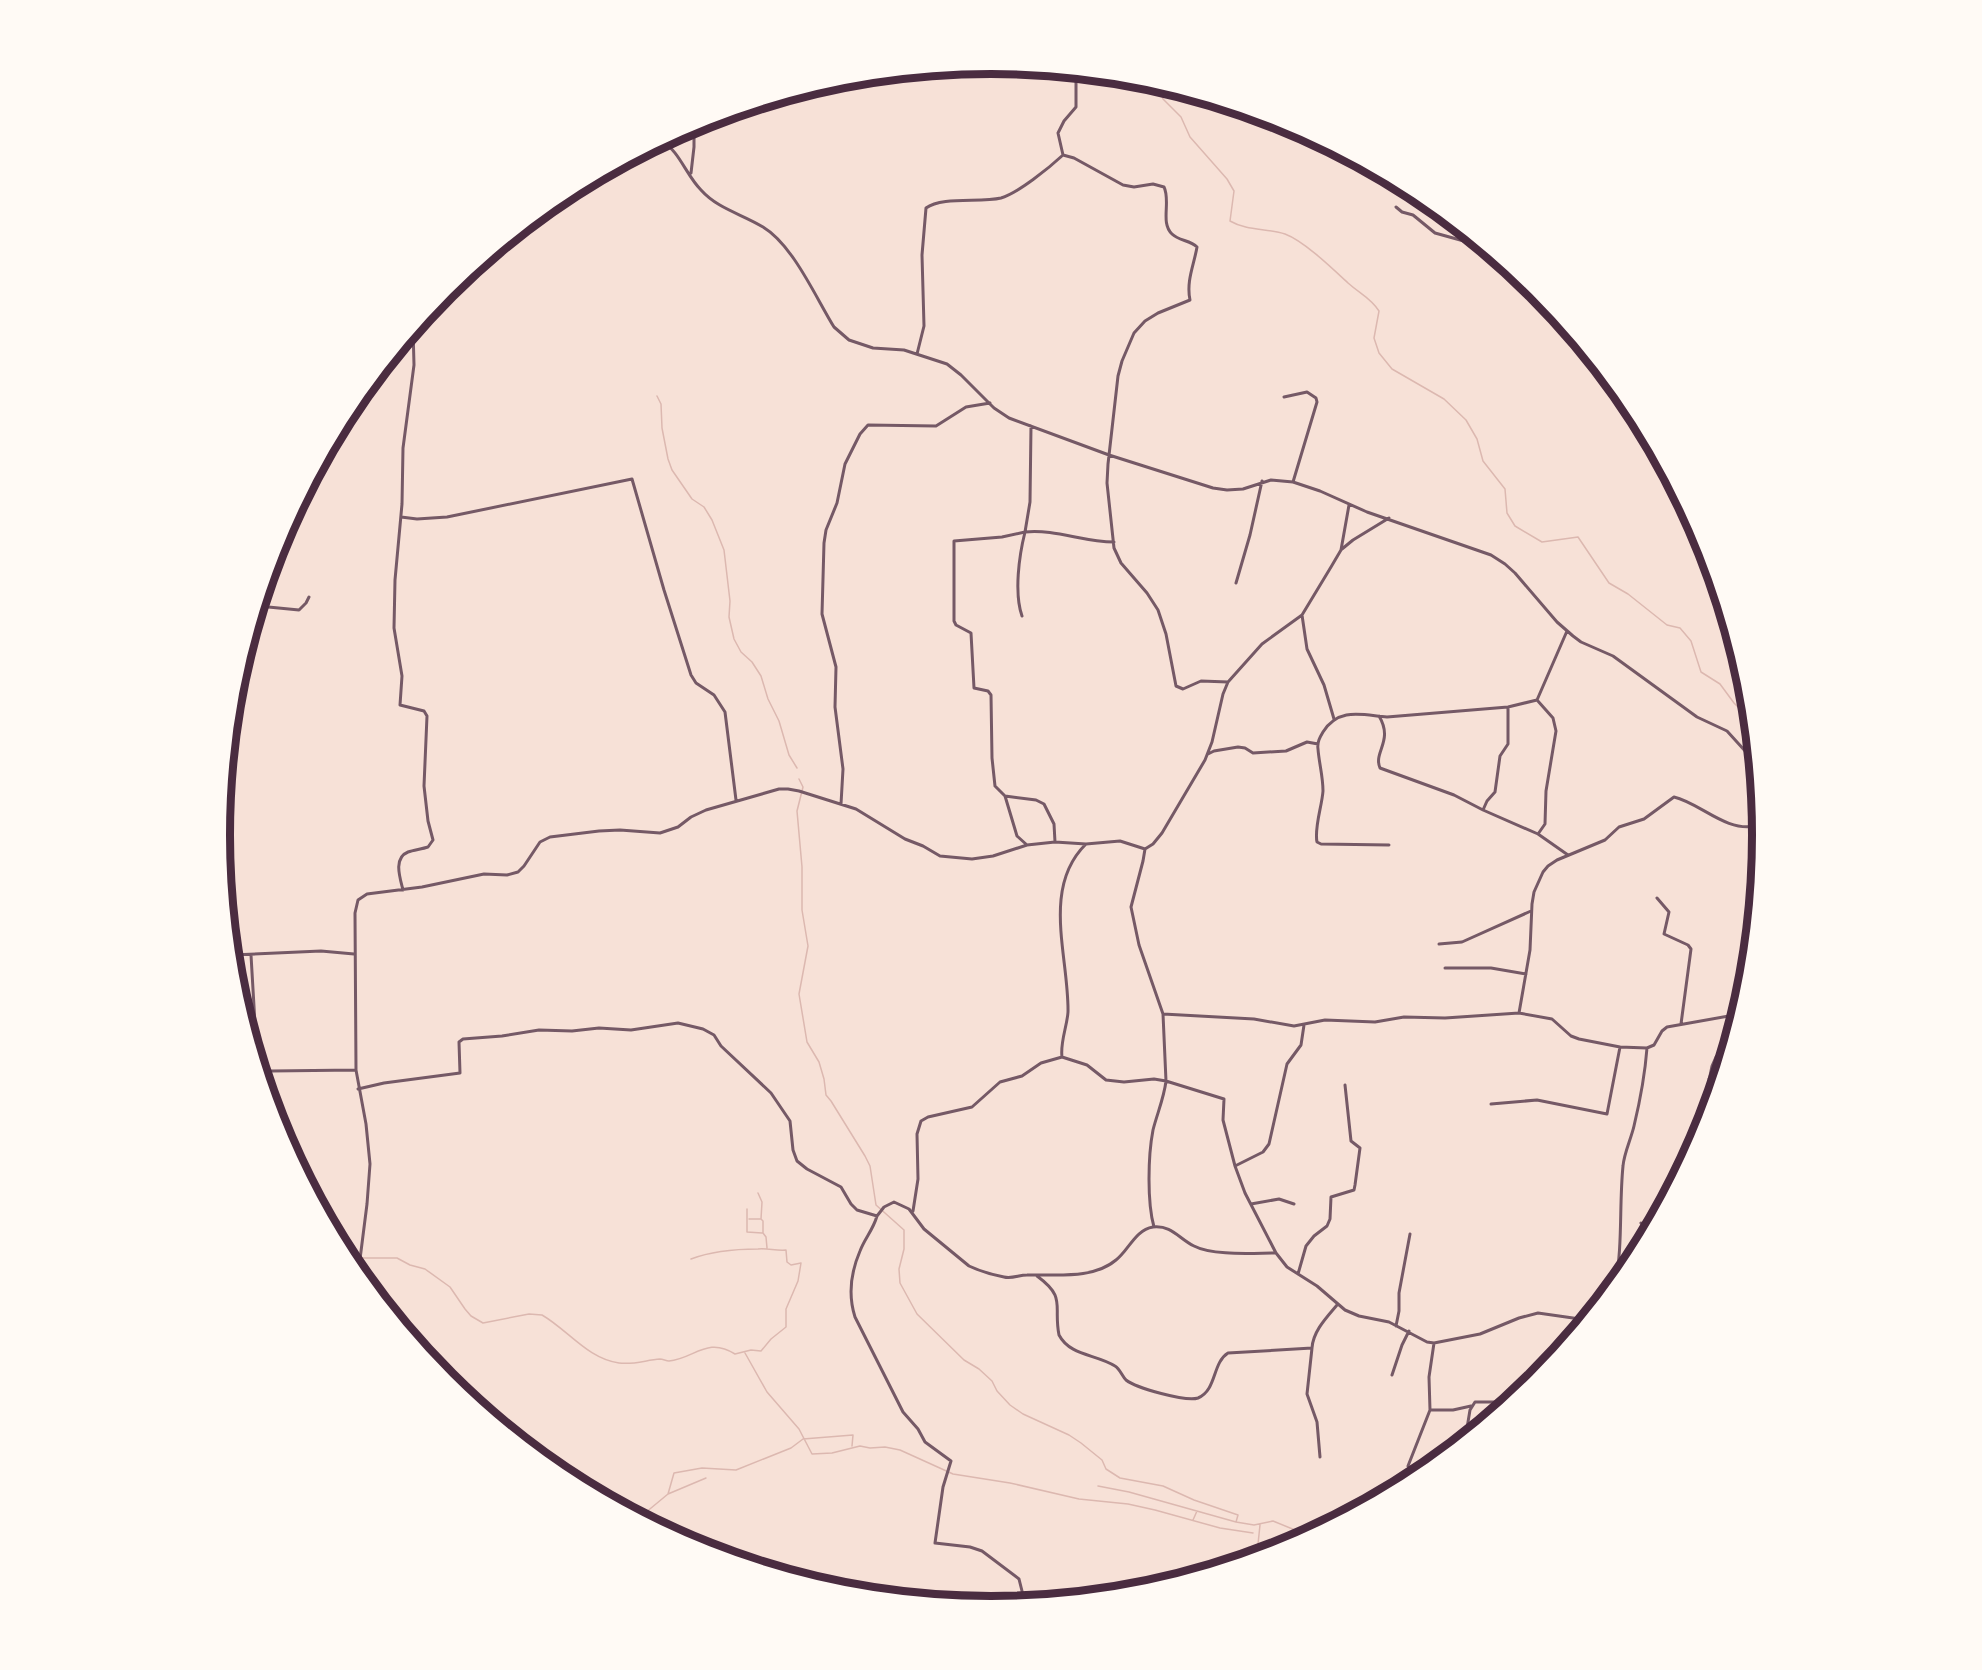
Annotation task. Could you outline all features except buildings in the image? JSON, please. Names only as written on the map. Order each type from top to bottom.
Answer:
[{"type":"street","points":[[1063,155],[1058,133],[1064,121],[1076,107],[1076,79]]},
{"type":"street","points":[[690,175],[694,134]]},
{"type":"street","points":[[667,146],[712,201],[763,227],[777,237],[797,264],[837,332],[858,344],[873,348],[900,350],[947,364],[1009,418],[1109,455],[1213,488],[1243,489],[1263,481],[1281,479],[1293,482],[1320,491],[1349,505],[1480,550],[1515,573],[1567,631],[1581,642],[1613,656],[1697,717],[1727,730],[1748,754]]},
{"type":"street","points":[[917,354],[924,326],[922,255],[926,208],[938,203],[981,201],[1004,196],[1050,167],[1063,155]]},
{"type":"street","points":[[1063,155],[1074,158],[1128,186],[1138,187],[1148,183],[1164,187],[1166,223],[1169,231],[1175,237],[1195,244],[1197,247],[1189,279],[1190,300],[1171,306],[1145,321],[1128,344],[1118,376],[1107,483],[1114,542],[1121,563],[1147,593],[1161,616],[1177,687],[1183,689],[1201,681],[1228,682]]},
{"type":"street","points":[[1396,207],[1402,212],[1413,215],[1435,233],[1466,240]]},
{"type":"street","points":[[403,890],[399,871],[400,859],[408,852],[428,847],[433,837],[428,821],[424,786],[426,713],[400,705],[402,676],[394,628],[396,552],[401,517],[404,448],[415,353],[414,338]]},
{"type":"street","points":[[1284,397],[1307,392],[1313,394],[1317,402],[1293,482]]},
{"type":"street","points":[[841,804],[843,769],[835,707],[836,667],[821,604],[826,530],[837,503],[845,464],[860,434],[868,425],[936,426],[966,407],[990,403]]},
{"type":"street","points":[[1022,616],[1019,604],[1019,570],[1030,502],[1031,426]]},
{"type":"street","points":[[401,517],[417,519],[447,517],[632,479],[691,675],[696,683],[714,695],[725,712],[736,800]]},
{"type":"street","points":[[1236,582],[1263,481]]},
{"type":"street","points":[[1341,550],[1349,505]]},
{"type":"street","points":[[1144,849],[1155,842],[1169,824],[1208,754],[1228,682],[1262,644],[1302,615],[1341,550],[1389,518]]},
{"type":"street","points":[[1027,845],[1017,836],[1005,796],[995,786],[991,695],[974,688],[971,633],[956,625],[954,621],[954,540],[1047,531],[1085,540],[1114,542]]},
{"type":"street","points":[[265,607],[299,610],[309,597]]},
{"type":"street","points":[[1302,615],[1307,649],[1324,685],[1334,719]]},
{"type":"street","points":[[1537,700],[1567,631]]},
{"type":"street","points":[[1389,845],[1321,844],[1317,842],[1323,782],[1318,744],[1322,733],[1334,719],[1351,714],[1379,716],[1508,707],[1537,700]]},
{"type":"street","points":[[1537,700],[1553,718],[1556,731],[1546,790],[1545,824],[1538,834]]},
{"type":"street","points":[[1483,810],[1497,787],[1497,766],[1508,744],[1508,707]]},
{"type":"street","points":[[1379,716],[1385,735],[1378,762],[1380,768],[1454,795],[1538,834],[1568,855]]},
{"type":"street","points":[[1208,754],[1238,747],[1253,753],[1286,751],[1307,742],[1318,744]]},
{"type":"street","points":[[360,1261],[368,1204],[370,1164],[366,1124],[356,1070],[354,954],[355,913],[358,900],[367,894],[377,891],[403,890],[475,875],[513,874],[524,866],[535,847],[543,839],[599,831],[660,833],[678,828],[691,817],[706,810],[736,800],[788,789],[863,812],[899,836],[940,856],[972,859],[1004,853],[1027,845],[1055,842],[1086,844],[1120,841],[1144,849]]},
{"type":"street","points":[[1005,796],[1036,800],[1044,804],[1054,824],[1055,842]]},
{"type":"street","points":[[1519,1013],[1532,940],[1531,911],[1534,892],[1543,872],[1553,863],[1605,840],[1619,827],[1644,819],[1674,797],[1718,818],[1738,825],[1752,826]]},
{"type":"street","points":[[1062,1057],[1061,1050],[1068,1012],[1060,904],[1069,865],[1086,844]]},
{"type":"street","points":[[1144,849],[1131,907],[1139,945],[1163,1014],[1166,1081],[1149,1154],[1150,1205],[1154,1227]]},
{"type":"street","points":[[1657,898],[1669,912],[1664,934],[1688,945],[1691,949],[1680,1024]]},
{"type":"street","points":[[1439,944],[1462,942],[1531,911]]},
{"type":"street","points":[[239,955],[321,951],[354,954]]},
{"type":"street","points":[[251,955],[256,1034]]},
{"type":"street","points":[[1445,968],[1491,968],[1526,974]]},
{"type":"street","points":[[1163,1014],[1254,1018],[1289,1026],[1325,1020],[1375,1022],[1404,1017],[1445,1018],[1519,1013],[1552,1019],[1574,1037],[1620,1047],[1647,1048],[1654,1044],[1665,1029],[1680,1024],[1731,1015]]},
{"type":"street","points":[[358,1089],[384,1083],[460,1073],[459,1042],[463,1039],[539,1030],[572,1031],[599,1028],[631,1030],[672,1023],[694,1025],[714,1035],[727,1052],[771,1093],[790,1121],[795,1157],[800,1164],[841,1187],[857,1210],[877,1216]]},
{"type":"street","points":[[1235,1166],[1263,1152],[1269,1144],[1287,1064],[1299,1049],[1304,1025]]},
{"type":"street","points":[[1491,1104],[1537,1100],[1607,1114],[1620,1047]]},
{"type":"street","points":[[1618,1267],[1623,1167],[1637,1113],[1647,1048]]},
{"type":"street","points":[[1705,1099],[1716,1057],[1720,1054]]},
{"type":"street","points":[[912,1212],[918,1179],[916,1134],[921,1121],[928,1117],[972,1107],[1000,1083],[1022,1076],[1046,1060],[1062,1057],[1086,1065],[1106,1080],[1166,1081],[1224,1100],[1223,1120],[1235,1166],[1276,1253],[1287,1267],[1323,1290],[1337,1305],[1353,1314],[1384,1320],[1427,1342],[1434,1343],[1479,1334],[1538,1313],[1579,1319]]},
{"type":"street","points":[[267,1070],[356,1070]]},
{"type":"street","points":[[1298,1274],[1306,1246],[1327,1226],[1330,1219],[1331,1197],[1354,1190],[1360,1148],[1351,1141],[1345,1085]]},
{"type":"street","points":[[1251,1204],[1279,1199],[1294,1204]]},
{"type":"street","points":[[1023,1595],[1019,1579],[982,1551],[970,1547],[935,1543],[943,1487],[951,1461],[925,1442],[903,1412],[855,1317],[851,1302],[855,1267],[877,1216],[884,1207],[894,1202],[899,1203],[912,1212],[924,1229],[970,1266],[1005,1277],[1076,1274],[1100,1269],[1117,1260],[1138,1235],[1154,1227],[1164,1227],[1191,1245],[1206,1251],[1276,1253]]},
{"type":"street","points":[[1641,1223],[1644,1226]]},
{"type":"street","points":[[1396,1326],[1399,1293],[1410,1234]]},
{"type":"street","points":[[1036,1275],[1050,1287],[1056,1296],[1059,1309],[1058,1331],[1064,1342],[1085,1355],[1115,1366],[1129,1382],[1173,1397],[1188,1400],[1201,1396],[1212,1382],[1221,1358],[1228,1353],[1312,1348]]},
{"type":"street","points":[[1320,1456],[1317,1422],[1307,1394],[1312,1348],[1314,1335],[1337,1305]]},
{"type":"street","points":[[1392,1375],[1409,1331]]},
{"type":"street","points":[[1408,1466],[1430,1410],[1429,1377],[1434,1343]]},
{"type":"street","points":[[1430,1410],[1462,1409],[1475,1402],[1499,1402]]},
{"type":"street","points":[[1467,1429],[1471,1406]]},
{"type":"waterway","points":[[1161,93],[1163,99],[1181,117],[1190,137],[1227,179],[1234,191],[1230,221],[1243,226],[1278,232],[1293,238],[1318,256],[1379,311],[1374,338],[1379,353],[1392,369],[1444,399],[1466,420],[1477,439],[1483,461],[1505,489],[1507,513],[1515,526],[1542,542],[1578,537],[1609,583],[1628,594],[1667,625],[1680,628],[1691,641],[1701,672],[1720,684],[1742,711]]},
{"type":"waterway","points":[[657,396],[661,404],[662,428],[672,470],[692,499],[704,507],[724,550],[730,601],[729,617],[734,639],[741,652],[752,662],[761,676],[768,699],[779,721],[789,755],[797,768]]},
{"type":"waterway","points":[[799,779],[803,787],[797,811],[802,867],[802,910],[808,946],[799,994],[807,1042],[819,1062],[826,1095],[870,1166],[876,1205],[904,1230],[904,1249],[899,1269],[900,1283],[917,1314],[964,1360],[979,1369],[992,1381],[997,1391],[1010,1405],[1023,1414],[1069,1435],[1102,1460],[1106,1469],[1120,1478],[1163,1486],[1194,1500],[1238,1515],[1236,1522]]},
{"type":"waterway","points":[[758,1193],[762,1202],[761,1219],[767,1248]]},
{"type":"waterway","points":[[747,1209],[747,1232],[762,1233]]},
{"type":"waterway","points":[[749,1219],[760,1219]]},
{"type":"waterway","points":[[357,1257],[397,1258],[425,1269],[450,1287],[471,1316],[483,1323],[529,1314],[542,1315],[588,1350],[619,1363],[660,1359],[669,1361],[716,1347],[735,1354],[751,1350],[761,1351],[786,1327],[786,1309],[798,1281],[801,1263],[791,1265],[787,1262],[786,1250],[732,1250],[691,1259]]},
{"type":"waterway","points":[[745,1353],[767,1392],[799,1429],[812,1454],[832,1453],[860,1446],[885,1447],[900,1450],[953,1474],[1010,1483],[1079,1499],[1128,1504],[1220,1528],[1253,1533]]},
{"type":"waterway","points":[[668,1494],[674,1473],[702,1468],[736,1470],[791,1448],[803,1439],[853,1435],[852,1446]]},
{"type":"waterway","points":[[645,1513],[668,1494],[706,1478]]},
{"type":"waterway","points":[[1098,1486],[1129,1492],[1236,1522],[1254,1525],[1273,1521],[1300,1531]]},
{"type":"waterway","points":[[1193,1520],[1197,1511]]},
{"type":"waterway","points":[[1260,1525],[1258,1544],[1264,1546]]}]
